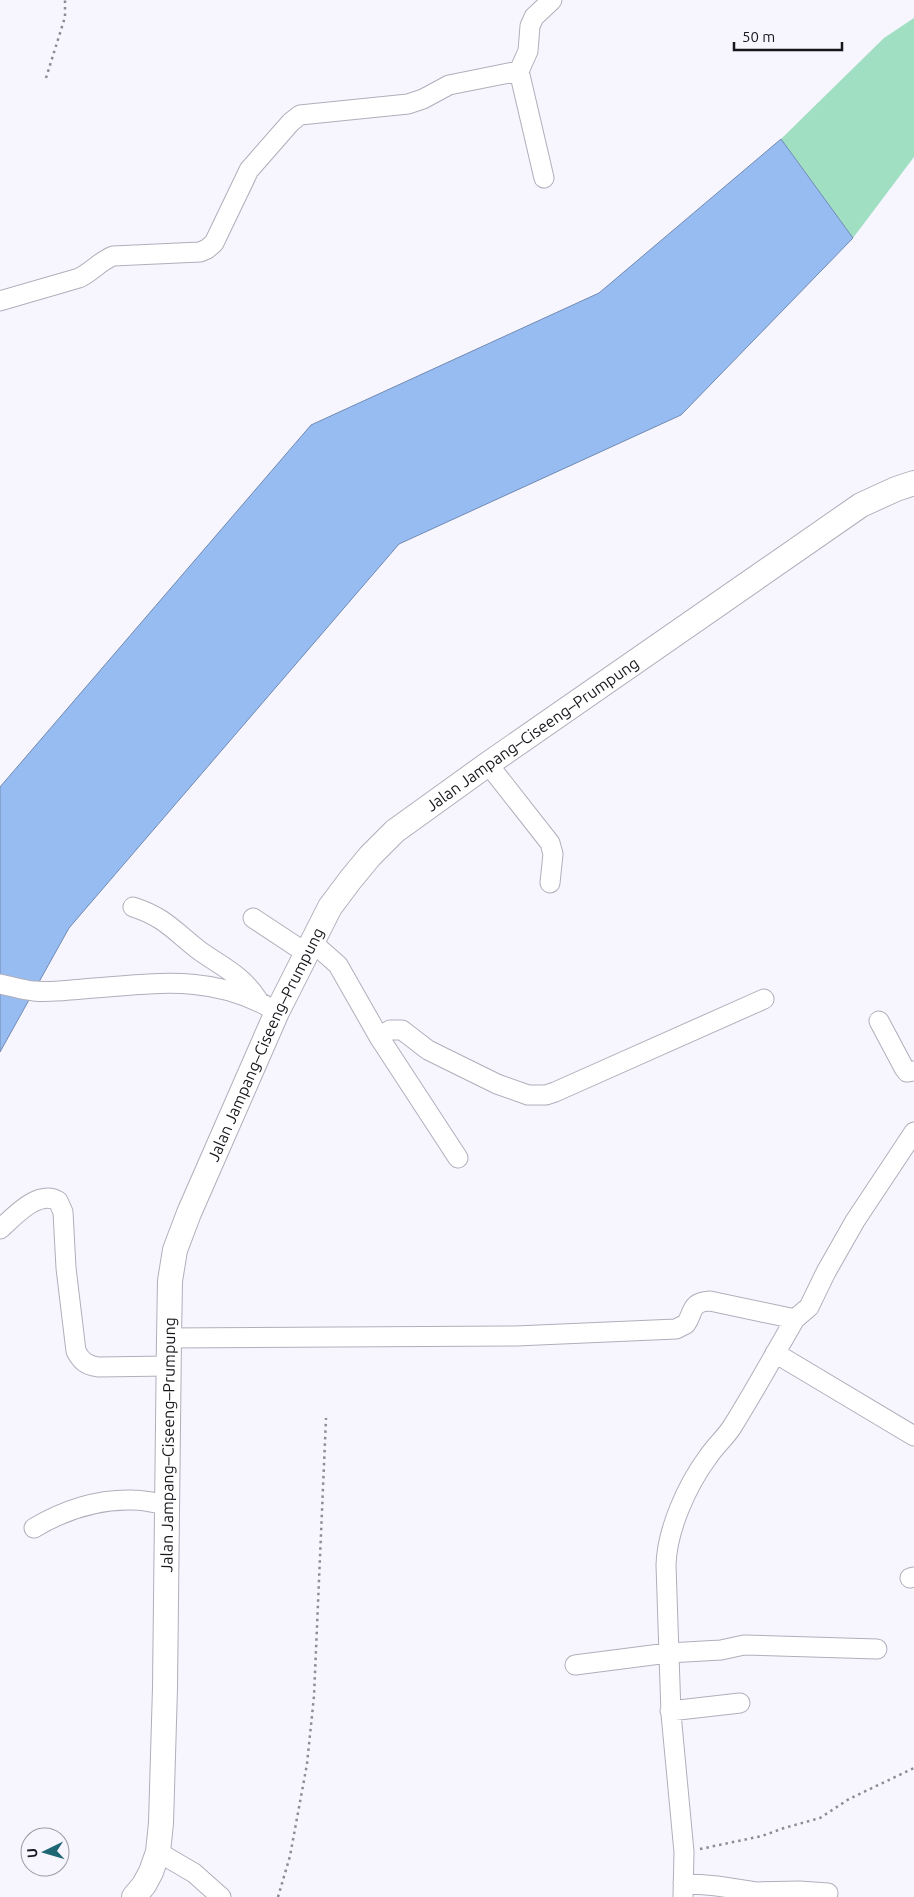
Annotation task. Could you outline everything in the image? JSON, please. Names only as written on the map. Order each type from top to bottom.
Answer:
[{"type":"main road","name":"Jalan Jampang–Ciseeng–Prumpung","points":[[134,1897],[152,1872],[158,1852],[161,1823],[165,1698],[170,1280],[175,1250],[267,1006],[309,948],[330,907],[370,856],[396,831],[488,764],[860,505],[914,483]]},
{"type":"street","points":[[544,178],[519,71],[525,61],[530,26],[534,17],[552,0]]},
{"type":"street","points":[[0,301],[79,278],[90,273],[104,259],[113,256],[200,252],[207,249],[214,243],[249,170],[290,122],[300,115],[313,112],[408,104],[423,99],[449,85],[519,71]]},
{"type":"street","points":[[488,764],[550,843],[553,854],[550,883]]},
{"type":"street","points":[[133,907],[150,912],[165,921],[200,951],[238,976],[267,1006]]},
{"type":"street","points":[[253,918],[338,965],[379,1037],[458,1158]]},
{"type":"street","points":[[0,984],[43,992],[162,983],[190,983],[210,986],[267,1006]]},
{"type":"street","points":[[379,1037],[390,1030],[402,1030],[428,1050],[497,1084],[528,1095],[541,1095],[555,1092],[764,999]]},
{"type":"street","points":[[879,1021],[904,1068],[910,1072],[914,1071]]},
{"type":"street","points":[[828,1893],[798,1890],[748,1892],[718,1886],[683,1890],[684,1852],[670,1711],[667,1551],[670,1537],[685,1497],[697,1474],[708,1456],[732,1428],[795,1319],[809,1307],[826,1272],[855,1221],[914,1132]]},
{"type":"street","points":[[0,1229],[35,1201],[46,1197],[58,1201],[63,1212],[66,1268],[76,1351],[80,1360],[88,1365],[98,1367],[169,1366]]},
{"type":"street","points":[[169,1338],[516,1336],[676,1329],[686,1324],[693,1307],[710,1301],[795,1319]]},
{"type":"street","points":[[775,1353],[914,1436]]},
{"type":"street","points":[[34,1528],[47,1520],[83,1505],[134,1500],[168,1505]]},
{"type":"street","points":[[575,1664],[668,1653],[721,1650],[744,1644],[877,1649]]},
{"type":"street","points":[[670,1711],[740,1703]]},
{"type":"street","points":[[158,1852],[194,1874],[221,1897]]},
{"type":"path","points":[[46,78],[65,17],[65,0]]},
{"type":"path","points":[[278,1897],[290,1856],[306,1773],[314,1696],[326,1418]]},
{"type":"path","points":[[684,1852],[762,1836],[820,1818],[850,1800],[914,1768]]},
{"type":"green space","points":[[914,18],[914,157],[853,238],[781,139],[884,38]]},
{"type":"water","points":[[781,139],[853,238],[681,415],[399,544],[69,928],[0,1052],[0,787],[311,425],[599,293]]}]
